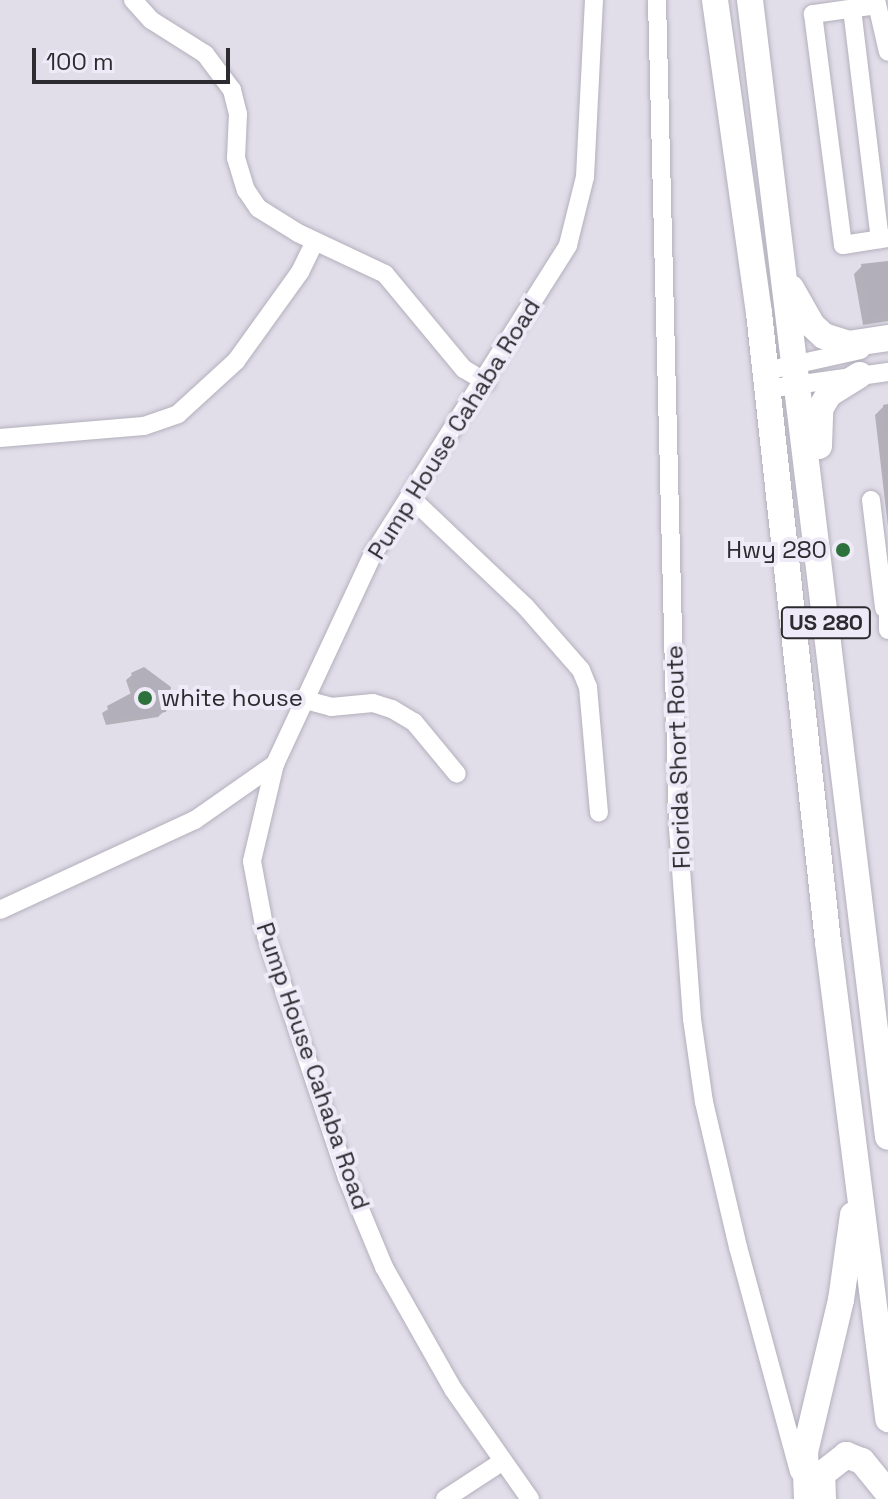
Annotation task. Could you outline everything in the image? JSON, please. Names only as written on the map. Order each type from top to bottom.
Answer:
[{"type":"highway","name":"US 280","points":[[715,0],[766,380],[888,1419]]},
{"type":"highway","name":"US 280","points":[[750,0],[888,1137]]},
{"type":"highway","points":[[754,42],[765,0]]},
{"type":"highway","points":[[780,264],[802,310],[824,336],[848,344],[888,338]]},
{"type":"highway","points":[[813,515],[824,494],[820,409],[829,394],[859,375]]},
{"type":"highway","points":[[807,1499],[805,1452],[841,1300],[858,1180]]},
{"type":"highway","points":[[823,1499],[822,1474],[846,1455],[862,1461],[888,1493]]},
{"type":"street","points":[[133,0],[151,20],[205,54],[232,90],[238,114],[236,158],[246,190],[258,208],[315,241],[385,274],[464,369],[486,382]]},
{"type":"street","name":"Pump House Cahaba Road","points":[[530,1499],[438,1364],[384,1267],[347,1178],[266,936],[252,861],[275,764],[302,699],[373,554],[486,382],[568,245],[578,210],[590,128],[594,0]]},
{"type":"street","name":"Florida Short Route","points":[[657,0],[678,828],[692,1019],[704,1102],[738,1247],[807,1499]]},
{"type":"street","points":[[852,9],[884,239],[843,245],[813,14],[876,3],[888,52]]},
{"type":"street","points":[[0,438],[144,426],[178,414],[236,361],[300,272],[315,241]]},
{"type":"street","points":[[766,380],[797,374],[888,346]]},
{"type":"street","points":[[797,374],[888,372]]},
{"type":"street","points":[[410,497],[525,606],[581,670],[588,687],[599,813]]},
{"type":"street","points":[[871,500],[888,630]]},
{"type":"street","points":[[302,699],[331,707],[373,703],[392,709],[414,722],[457,774]]},
{"type":"street","points":[[0,910],[195,820],[275,764]]},
{"type":"street","points":[[445,1499],[503,1461]]},
{"type":"building","points":[[888,261],[888,315],[870,318],[861,264]]},
{"type":"building","points":[[888,404],[888,437],[886,438],[883,405]]},
{"type":"building","name":"white house","points":[[144,667],[171,687],[166,712],[111,720],[107,706],[137,690],[131,673]]},
{"type":"place","name":"Hwy 280","points":[[843,550]]},
{"type":"place","name":"white house","points":[[145,698]]}]
